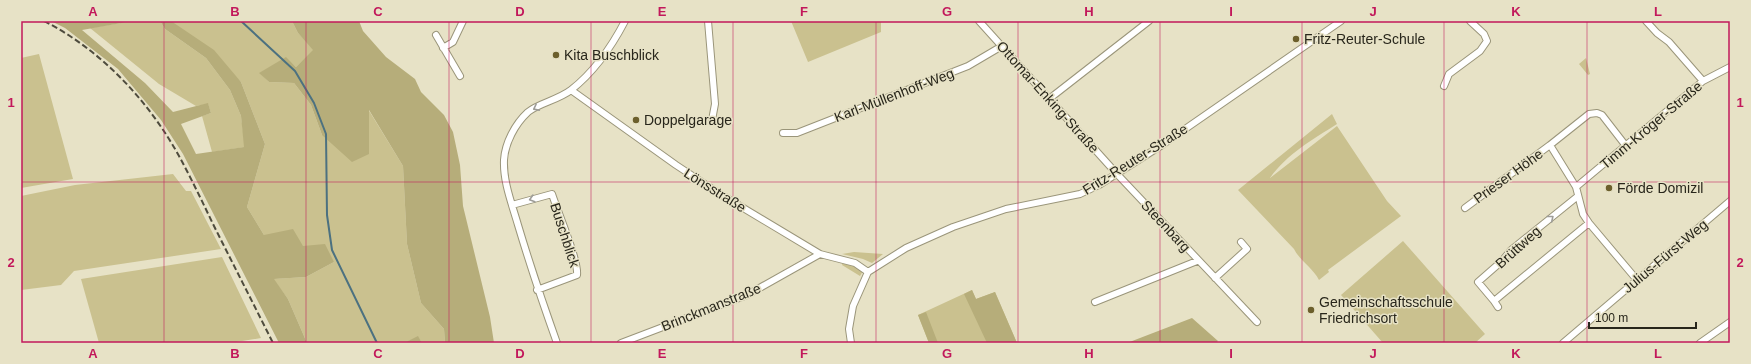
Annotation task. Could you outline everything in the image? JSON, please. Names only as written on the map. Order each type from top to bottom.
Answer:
[{"type":"street","points":[[443,48],[453,42],[463,21]]},
{"type":"street","points":[[558,343],[537,290],[512,205],[505,175],[504,159],[507,144],[519,122],[529,112],[571,90],[607,51],[625,21]]},
{"type":"street","points":[[708,21],[715,104],[712,120]]},
{"type":"street","name":"Ottomar-Enking-Straße","points":[[979,21],[1117,174]]},
{"type":"street","points":[[1049,99],[1149,21]]},
{"type":"street","name":"Fritz-Reuter-Straße","points":[[868,272],[906,248],[954,227],[1006,209],[1080,194],[1117,174],[1284,62],[1341,21]]},
{"type":"street","points":[[1444,86],[1449,74],[1480,51],[1487,41],[1484,34],[1470,21]]},
{"type":"street","points":[[1646,21],[1668,42],[1703,81]]},
{"type":"street","points":[[436,35],[460,76]]},
{"type":"street","name":"Karl-Müllenhoff-Weg","points":[[783,133],[797,133],[968,66],[1002,46]]},
{"type":"street","name":"Timm-Kröger-Straße","points":[[1576,187],[1703,81],[1730,67]]},
{"type":"street","name":"Lönsstraße","points":[[571,90],[676,165],[720,194],[820,254],[855,263],[868,272]]},
{"type":"street","name":"Prieser Höhe","points":[[1465,208],[1589,114],[1596,113],[1602,115],[1626,146]]},
{"type":"street","points":[[1550,145],[1576,187],[1583,214],[1637,280]]},
{"type":"street","name":"Steenbarg","points":[[1117,174],[1256,322]]},
{"type":"street","name":"Buschblick","points":[[512,205],[552,194],[575,259],[578,270],[577,275],[537,290]]},
{"type":"street","name":"Brüttweg","points":[[1498,307],[1478,282],[1512,250],[1578,196]]},
{"type":"street","name":"Julius-Fürst-Weg","points":[[1563,343],[1730,201]]},
{"type":"street","name":"Brüttweg","points":[[1494,301],[1589,223]]},
{"type":"street","points":[[1215,278],[1247,249],[1241,242]]},
{"type":"street","name":"Brinckmanstraße","points":[[621,343],[747,295],[820,254]]},
{"type":"street","points":[[1095,302],[1198,261]]},
{"type":"street","points":[[851,343],[849,329],[853,306],[868,272]]},
{"type":"street","points":[[1700,343],[1730,322]]},
{"type":"shaded area","points":[[51,21],[133,21],[82,30],[145,83],[173,112],[208,103],[211,113],[181,124],[196,154],[244,147],[241,116],[230,90],[206,58],[165,29],[160,21],[171,21],[214,50],[241,82],[265,144],[247,207],[264,235],[293,229],[303,246],[325,244],[334,262],[306,277],[274,279],[288,299],[307,343],[279,343],[183,154],[161,120],[118,69],[65,28]]},
{"type":"shaded area","points":[[133,21],[160,21],[165,29],[206,58],[230,90],[241,116],[245,147],[212,152],[202,116],[211,113],[208,104],[196,106],[159,84],[90,28]]},
{"type":"shaded area","points":[[171,21],[292,21],[298,33],[314,50],[296,67],[286,58],[260,73],[269,82],[294,83],[311,105],[322,135],[368,109],[403,166],[407,244],[421,303],[444,329],[445,343],[422,343],[418,337],[404,343],[307,343],[288,299],[273,279],[306,277],[334,262],[303,246],[264,235],[247,207],[265,144],[241,82]]},
{"type":"shaded area","points":[[292,21],[359,21],[363,31],[386,57],[415,79],[421,92],[444,115],[453,132],[460,165],[463,206],[490,317],[494,343],[445,343],[444,329],[421,303],[407,244],[403,166],[369,110],[369,154],[352,162],[322,135],[311,105],[294,83],[269,82],[259,73],[286,57],[296,67],[313,50],[298,33]]},
{"type":"shaded area","points":[[791,21],[881,21],[881,32],[808,62]]},
{"type":"shaded area","points":[[39,54],[73,179],[21,188],[21,58]]},
{"type":"shaded area","points":[[1586,58],[1590,74],[1588,75],[1579,64]]},
{"type":"shaded area","points":[[1332,114],[1337,124],[1292,155],[1270,178],[1337,126],[1387,201],[1401,216],[1328,270],[1329,272],[1319,280],[1294,249],[1238,190]]},
{"type":"shaded area","points":[[173,174],[186,191],[191,191],[221,249],[74,271],[61,285],[21,290],[21,196],[75,185]]},
{"type":"shaded area","points":[[1403,241],[1485,334],[1475,343],[1383,343],[1341,295]]},
{"type":"shaded area","points":[[854,252],[883,254],[872,263],[863,259],[842,254]]},
{"type":"shaded area","points":[[222,257],[261,338],[230,343],[99,343],[81,279]]},
{"type":"shaded area","points":[[843,262],[855,265],[863,271],[860,276],[842,265]]},
{"type":"shaded area","points":[[972,290],[976,299],[995,292],[1017,343],[929,343],[918,315]]},
{"type":"shaded area","points":[[972,290],[976,299],[995,292],[1017,343],[987,343],[964,294]]},
{"type":"shaded area","points":[[926,312],[938,343],[929,343],[918,315]]},
{"type":"shaded area","points":[[1192,318],[1218,341],[1216,343],[1127,343]]},
{"type":"shaded area","points":[[418,336],[422,343],[404,343]]},
{"type":"waterway","points":[[241,21],[295,71],[314,103],[326,134],[327,215],[332,250],[377,343]]},
{"type":"railway","points":[[44,21],[85,46],[104,62],[138,96],[153,115],[179,156],[273,343]]},
{"type":"place","name":"Fritz-Reuter-Schule","points":[[1296,39]]},
{"type":"place","name":"Kita Buschblick","points":[[556,55]]},
{"type":"place","name":"Doppelgarage","points":[[636,120]]},
{"type":"place","name":"Förde Domizil","points":[[1609,188]]},
{"type":"place","name":"Gemeinschaftsschule Friedrichsort","points":[[1311,310]]}]
